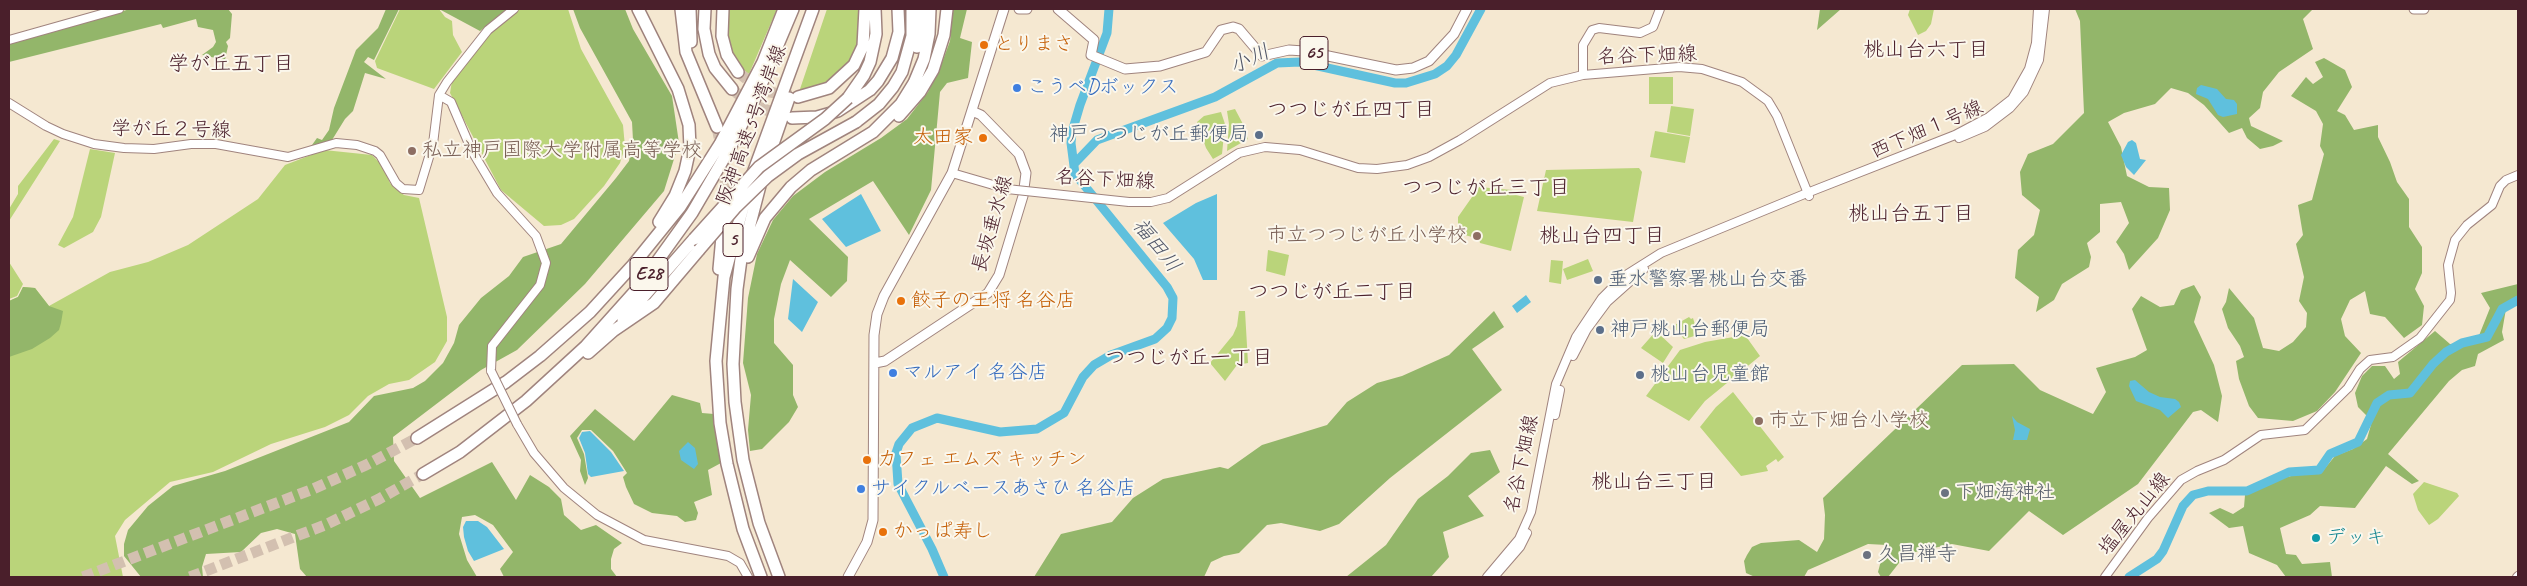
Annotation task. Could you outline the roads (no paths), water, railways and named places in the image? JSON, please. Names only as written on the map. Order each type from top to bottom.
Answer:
[{"type":"highway","points":[[571,329],[652,233],[675,196],[685,171],[690,148],[687,113],[678,89],[638,9]]},
{"type":"highway","points":[[646,9],[654,44]]},
{"type":"highway","points":[[681,9],[686,52],[717,127],[692,48],[690,9]]},
{"type":"highway","points":[[705,9],[704,29],[709,54],[715,68],[732,90]]},
{"type":"highway","points":[[723,9],[722,36],[727,55],[738,72]]},
{"type":"highway","name":"E28","points":[[417,438],[506,382],[571,329],[633,265],[693,186],[737,114],[763,62],[784,9]]},
{"type":"highway","name":"E28","points":[[424,474],[460,452],[496,426],[560,371],[613,317],[658,263],[692,213],[730,148],[758,92],[794,9]]},
{"type":"highway","name":"阪神高速5号湾岸線","points":[[761,577],[737,508],[723,444],[716,361],[723,286],[738,221],[813,9]]},
{"type":"highway","name":"阪神高速5号湾岸線","points":[[779,577],[759,524],[740,442],[734,383],[735,326],[740,265],[752,210],[821,9]]},
{"type":"highway","points":[[798,97],[829,88],[847,74],[854,65],[863,46],[865,9]]},
{"type":"highway","points":[[613,331],[759,167],[825,119],[848,98],[864,75],[870,62],[876,34],[875,9]]},
{"type":"highway","points":[[792,118],[817,117],[833,113],[849,106],[870,90],[886,70],[892,58],[899,32],[898,9]]},
{"type":"highway","points":[[868,114],[888,94],[902,72],[912,36],[912,9]]},
{"type":"highway","points":[[460,452],[529,404],[613,331],[654,303],[736,207],[768,176],[798,154],[856,122],[890,95],[911,63],[919,38],[921,9]]},
{"type":"highway","points":[[860,141],[892,114],[911,89],[927,48],[930,9]]},
{"type":"highway","points":[[735,326],[748,257],[758,230],[772,207],[801,178],[894,121],[920,92],[933,70],[940,52],[946,9]]},
{"type":"highway","points":[[716,361],[716,315],[726,193]]},
{"type":"main road","points":[[975,112],[1004,9]]},
{"type":"main road","points":[[848,577],[867,542],[873,520],[878,363],[880,330],[885,306],[955,174],[996,46],[1010,9]]},
{"type":"main road","points":[[1019,9],[1027,9]]},
{"type":"main road","name":"65","points":[[1058,9],[1094,40],[1091,55],[1124,69],[1136,70],[1160,66],[1206,52],[1221,30],[1233,26],[1239,29],[1262,56],[1289,50],[1382,69],[1404,70],[1425,63],[1445,45],[1467,9]]},
{"type":"main road","points":[[2414,9],[2424,9]]},
{"type":"main road","name":"長坂垂水線","points":[[878,363],[988,293],[999,275],[1023,196],[1026,173],[1021,157],[975,112]]},
{"type":"main road","points":[[854,577],[872,543],[878,520],[878,363]]},
{"type":"street","points":[[9,40],[119,9]]},
{"type":"street","points":[[514,9],[488,30],[447,82],[440,95],[451,102],[476,159],[497,193],[536,236],[546,263],[540,285],[492,346],[491,370],[534,453],[564,488],[597,515],[644,540],[728,556],[740,563],[748,577]]},
{"type":"street","points":[[1582,75],[1583,45],[1592,30],[1599,28],[1640,33],[1653,27],[1660,9]]},
{"type":"street","name":"西下畑１号線","points":[[1808,195],[1955,135],[1989,118],[2001,109],[2012,99],[2029,69],[2036,43],[2038,9]]},
{"type":"street","name":"西下畑１号線","points":[[1808,195],[1957,140],[1985,127],[2010,108],[2024,92],[2040,60],[2045,9]]},
{"type":"street","name":"名谷下畑線","points":[[955,174],[1007,189],[1129,202],[1151,202],[1168,198],[1238,153],[1265,147],[1300,150],[1358,168],[1377,169],[1407,165],[1460,140],[1550,82],[1582,75],[1679,68],[1702,69],[1742,82],[1763,96],[1777,116],[1808,195]]},
{"type":"street","name":"学が丘２号線","points":[[9,103],[51,129],[94,144],[154,149],[191,144],[216,144],[282,157],[336,143],[357,145],[375,151],[380,155],[396,183],[404,189],[419,190],[433,144],[440,95]]},
{"type":"street","name":"塩屋丸山線","points":[[2105,577],[2148,518],[2181,480],[2196,471],[2224,460],[2261,435],[2305,430],[2348,388],[2360,369],[2370,360],[2393,357],[2420,338],[2450,300],[2449,259],[2455,240],[2467,224],[2492,205],[2500,186],[2506,180],[2518,175]]},
{"type":"street","name":"名谷下畑線","points":[[1488,577],[1519,539],[1531,512],[1535,500],[1556,384],[1576,337],[1602,298],[1624,277],[1660,253],[1808,195]]},
{"type":"street","name":"名谷下畑線","points":[[1494,577],[1520,547],[1529,530],[1538,506],[1561,384],[1571,358],[1588,328],[1607,302],[1637,274],[1663,257],[1808,195]]},
{"type":"water","points":[[2201,85],[2217,89],[2226,99],[2234,100],[2237,104],[2237,114],[2223,117],[2218,115],[2208,99],[2196,94],[2197,88]]},
{"type":"water","points":[[2132,140],[2136,143],[2140,159],[2146,160],[2134,175],[2126,167],[2121,155],[2128,142]]},
{"type":"water","points":[[861,194],[881,231],[846,247],[822,219]]},
{"type":"water","points":[[1217,194],[1217,280],[1203,280],[1194,259],[1163,223],[1196,203]]},
{"type":"water","points":[[793,279],[818,302],[802,332],[788,319]]},
{"type":"water","points":[[1526,295],[1531,302],[1517,313],[1512,306]]},
{"type":"water","points":[[2135,380],[2149,392],[2160,397],[2175,399],[2181,407],[2168,418],[2160,410],[2136,401],[2129,386],[2130,381]]},
{"type":"water","points":[[2012,416],[2017,422],[2030,429],[2027,440],[2013,440],[2015,430]]},
{"type":"water","points":[[590,431],[611,452],[624,471],[591,477],[588,474],[585,453],[579,438],[582,432]]},
{"type":"water","points":[[688,442],[695,448],[698,464],[694,469],[681,460],[679,451]]},
{"type":"water","points":[[466,521],[478,521],[487,527],[504,549],[474,561],[468,551],[464,537],[463,527]]},
{"type":"waterway","name":"福田川","points":[[944,577],[932,549],[898,484],[896,453],[899,444],[912,428],[937,418],[1000,432],[1037,429],[1064,413],[1083,377],[1094,365],[1111,355],[1155,339],[1167,328],[1172,318],[1173,298],[1167,287],[1075,174],[1071,143],[1072,132],[1107,33],[1109,9]]},
{"type":"waterway","name":"小川","points":[[1074,164],[1097,140],[1215,97],[1277,63],[1300,62],[1395,83],[1406,83],[1435,74],[1447,66],[1456,55],[1481,9]]},
{"type":"waterway","points":[[2129,577],[2157,559],[2163,551],[2183,506],[2193,495],[2208,491],[2247,491],[2289,472],[2319,470],[2330,454],[2358,442],[2377,403],[2389,395],[2410,393],[2433,364],[2446,352],[2462,343],[2487,337],[2502,309],[2518,300]]},
{"type":"tunnel","points":[[738,72],[755,86],[765,91],[791,96]]},
{"type":"tunnel","points":[[732,89],[750,104],[783,116]]},
{"type":"tunnel","points":[[717,127],[724,163],[726,193]]},
{"type":"tunnel","points":[[83,577],[313,489],[366,465],[417,438]]},
{"type":"tunnel","points":[[190,577],[325,525],[379,499],[423,474]]},
{"type":"place","name":"とりまさ","points":[[984,45]]},
{"type":"place","name":"こうべDボックス","points":[[1017,88]]},
{"type":"place","name":"神戸つつじが丘郵便局","points":[[1259,135]]},
{"type":"place","name":"太田家","points":[[983,138]]},
{"type":"place","name":"私立神戸国際大学附属高等学校","points":[[412,151]]},
{"type":"place","name":"市立つつじが丘小学校","points":[[1477,236]]},
{"type":"place","name":"垂水警察署桃山台交番","points":[[1598,280]]},
{"type":"place","name":"餃子の王将 名谷店","points":[[901,301]]},
{"type":"place","name":"神戸桃山台郵便局","points":[[1600,330]]},
{"type":"place","name":"マルアイ 名谷店","points":[[893,373]]},
{"type":"place","name":"桃山台児童館","points":[[1640,375]]},
{"type":"place","name":"市立下畑台小学校","points":[[1759,421]]},
{"type":"place","name":"カフェ エムズ キッチン","points":[[867,460]]},
{"type":"place","name":"サイクルベースあさひ 名谷店","points":[[861,489]]},
{"type":"place","name":"下畑海神社","points":[[1945,493]]},
{"type":"place","name":"かっぱ寿し","points":[[883,532]]},
{"type":"place","name":"デッキ","points":[[2316,538]]},
{"type":"place","name":"久昌禅寺","points":[[1867,555]]},
{"type":"district","name":"桃山台六丁目","points":[[1926,50]]},
{"type":"district","name":"学が丘五丁目","points":[[231,64]]},
{"type":"district","name":"つつじが丘四丁目","points":[[1351,110]]},
{"type":"district","name":"つつじが丘三丁目","points":[[1486,188]]},
{"type":"district","name":"桃山台五丁目","points":[[1911,214]]},
{"type":"district","name":"桃山台四丁目","points":[[1602,236]]},
{"type":"district","name":"つつじが丘二丁目","points":[[1332,292]]},
{"type":"district","name":"つつじが丘一丁目","points":[[1189,358]]},
{"type":"district","name":"桃山台三丁目","points":[[1654,482]]}]
